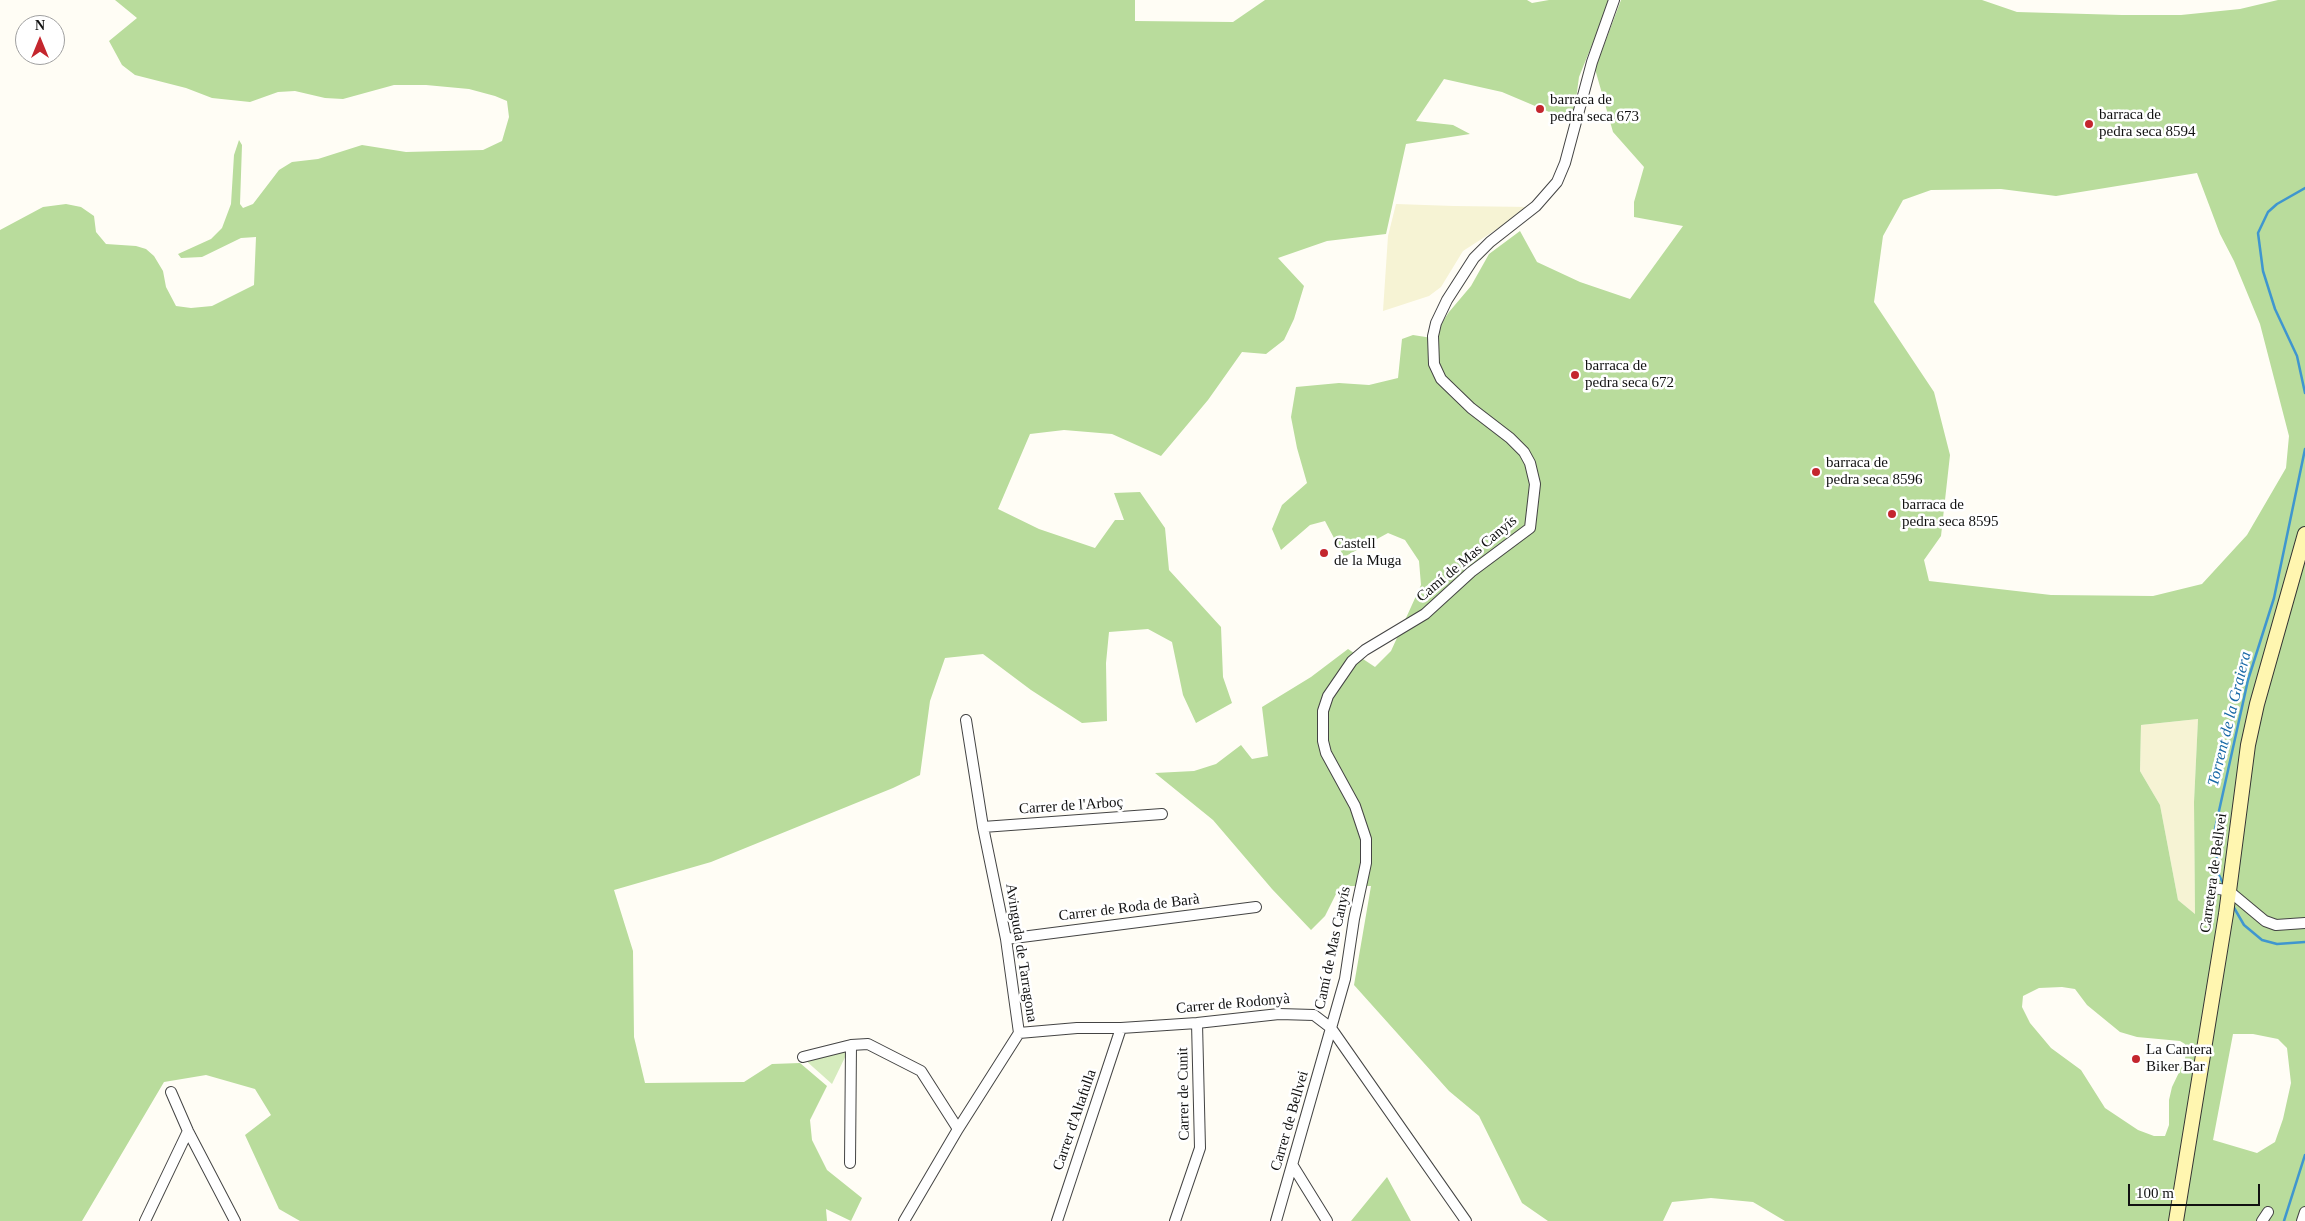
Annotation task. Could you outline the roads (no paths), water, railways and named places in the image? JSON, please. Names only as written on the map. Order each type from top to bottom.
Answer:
[{"type":"main road","name":"Carretera de Bellvei","points":[[2176,1221],[2226,914],[2248,745],[2257,704],[2305,534]]},
{"type":"street","name":"Camí de Mas Canyís","points":[[1331,1028],[1345,979],[1354,919],[1366,863],[1366,839],[1355,806],[1322,741],[1323,711],[1328,696],[1352,661],[1365,650],[1420,618],[1471,572],[1530,528],[1535,484],[1530,463],[1524,452],[1510,438],[1471,408],[1441,379],[1434,364],[1433,336],[1436,323],[1446,300],[1474,258],[1490,242],[1536,206],[1556,182],[1565,163],[1592,62],[1614,0]]},
{"type":"street","name":"Avinguda de Tarragona","points":[[904,1221],[958,1129],[1019,1033],[1006,939],[983,828],[966,720]]},
{"type":"street","name":"Carrer de l'Arboç","points":[[983,828],[1162,814]]},
{"type":"street","points":[[2215,888],[2229,891],[2265,921],[2276,924],[2305,923]]},
{"type":"street","name":"Carrer de Roda de Barà","points":[[1006,939],[1256,907]]},
{"type":"street","name":"Carrer de Rodonyà","points":[[1019,1033],[1078,1028],[1122,1028],[1197,1023],[1279,1014],[1314,1016],[1331,1028],[1466,1221]]},
{"type":"street","name":"Carrer de Cunit","points":[[1175,1221],[1200,1148],[1197,1023]]},
{"type":"street","name":"Carrer d'Altafulla","points":[[1057,1221],[1122,1028]]},
{"type":"street","name":"Carrer de Bellvei","points":[[1276,1221],[1331,1028]]},
{"type":"street","points":[[802,1057],[851,1045],[868,1044],[921,1071],[958,1129]]},
{"type":"street","points":[[850,1163],[851,1045]]},
{"type":"street","points":[[171,1092],[188,1131],[235,1221]]},
{"type":"street","points":[[145,1221],[188,1131]]},
{"type":"street","points":[[1293,1166],[1327,1221]]},
{"type":"street","points":[[2262,1221],[2268,1212]]},
{"type":"street","points":[[2302,1221],[2305,1212]]},
{"type":"waterway","name":"Torrent de la Graiera","points":[[2305,188],[2277,204],[2268,212],[2258,233],[2263,271],[2275,309],[2297,356],[2305,393]]},
{"type":"waterway","name":"Torrent de la Graiera","points":[[2224,885],[2218,873],[2215,829],[2248,680],[2274,598],[2305,449]]},
{"type":"waterway","name":"Torrent de la Graiera","points":[[2233,906],[2244,925],[2262,940],[2277,944],[2305,942]]},
{"type":"waterway","name":"Torrent de la Graiera","points":[[2284,1221],[2305,1155]]},
{"type":"place","name":"barraca de pedra seca 673","points":[[1540,109]]},
{"type":"place","name":"barraca de pedra seca 8594","points":[[2089,124]]},
{"type":"place","name":"barraca de pedra seca 672","points":[[1575,375]]},
{"type":"place","name":"barraca de pedra seca 8596","points":[[1816,472]]},
{"type":"place","name":"barraca de pedra seca 8595","points":[[1892,514]]},
{"type":"place","name":"Castell de la Muga","points":[[1324,553]]},
{"type":"place","name":"La Cantera Biker Bar","points":[[2136,1059]]}]
